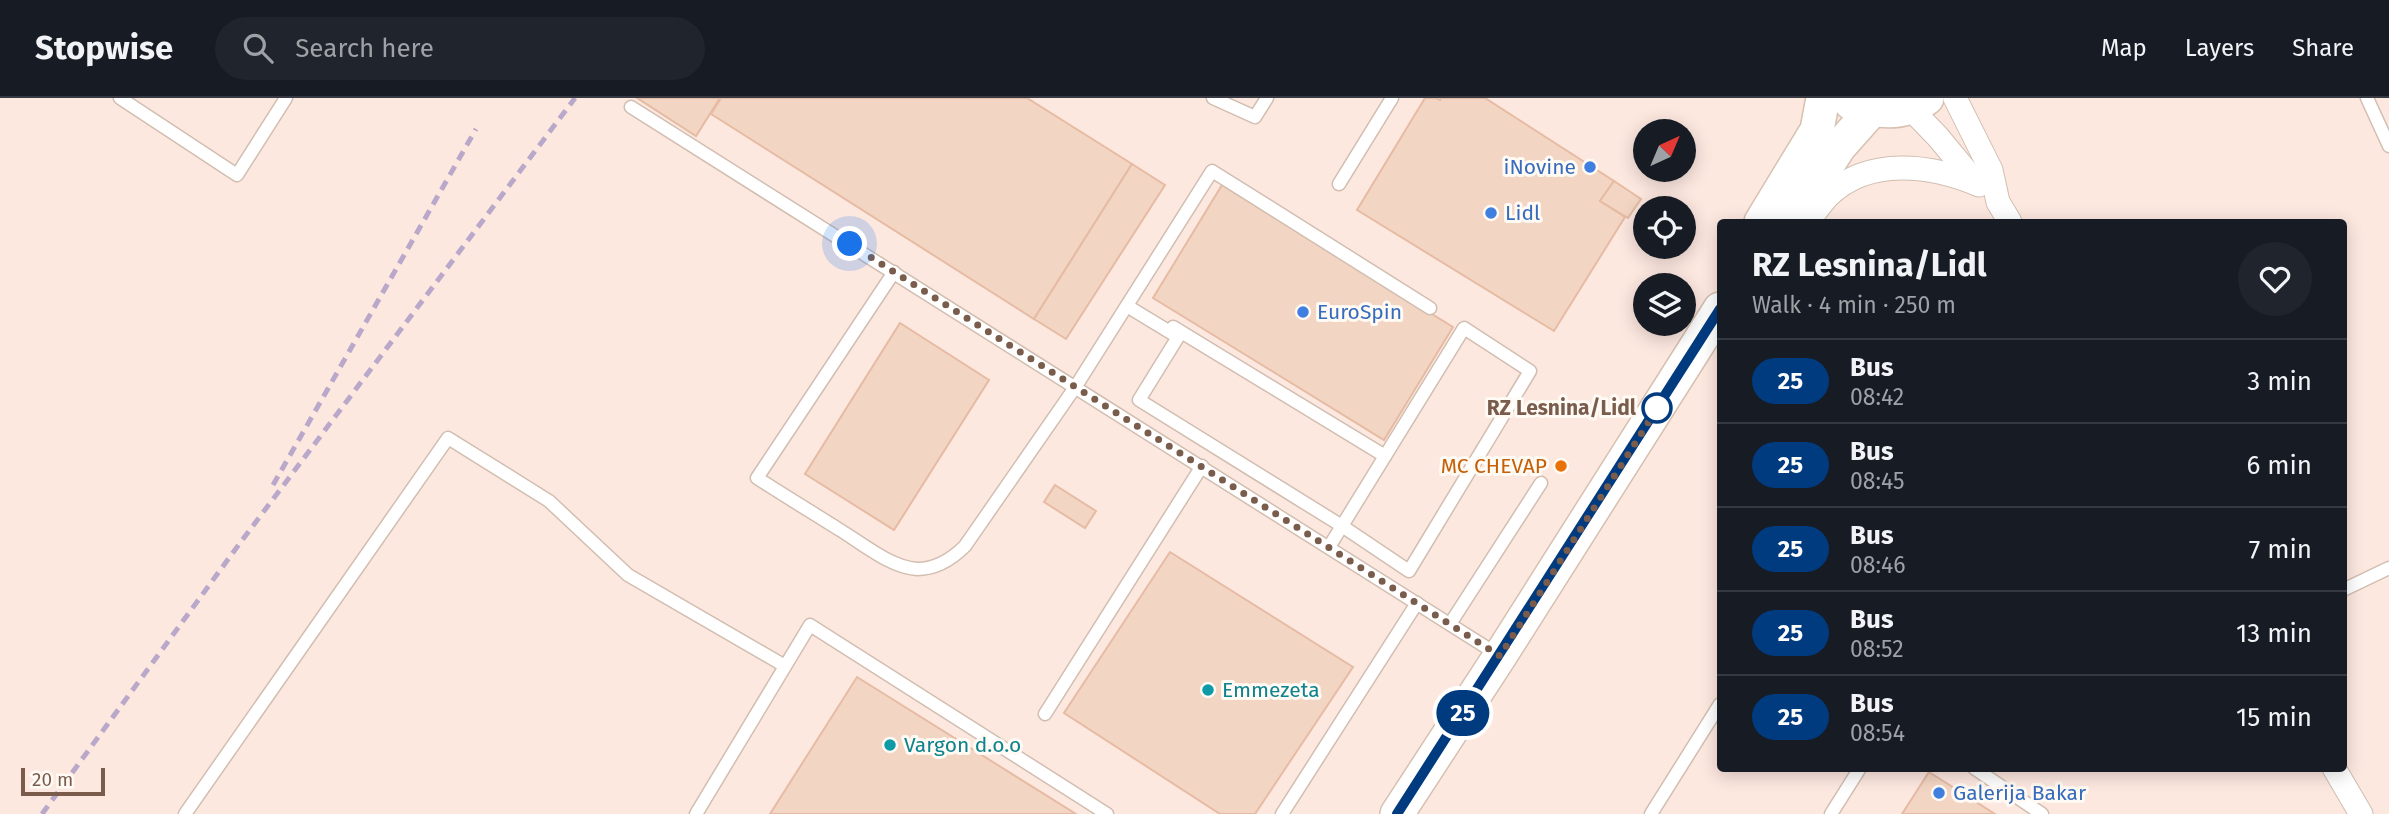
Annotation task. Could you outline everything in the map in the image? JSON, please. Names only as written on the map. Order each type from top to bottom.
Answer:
[{"type":"main road","points":[[1763,219],[1817,130],[1823,98]]},
{"type":"main road","points":[[1793,219],[1839,147],[1857,104],[1887,113],[1919,103]]},
{"type":"main road","points":[[1397,814],[1717,314]]},
{"type":"street","points":[[1955,98],[1991,170],[1998,202]]},
{"type":"street","points":[[1919,103],[1938,137],[1979,185],[1998,202],[2008,219]]},
{"type":"street","points":[[1809,219],[1829,195],[1854,178],[1889,168],[1944,172],[1979,185]]},
{"type":"street","points":[[2336,772],[2361,814]]},
{"type":"lane","points":[[120,98],[237,175],[286,98]]},
{"type":"lane","points":[[1213,98],[1255,117],[1267,98]]},
{"type":"lane","points":[[1339,184],[1392,98]]},
{"type":"lane","points":[[2367,98],[2389,146]]},
{"type":"lane","points":[[631,107],[1500,656]]},
{"type":"lane","points":[[894,272],[757,478],[896,563],[919,569],[938,566],[965,546],[1076,386],[1212,171],[1430,308]]},
{"type":"lane","points":[[1128,303],[1385,456]]},
{"type":"lane","points":[[1128,303],[1178,337],[1139,400],[1342,526],[1409,571],[1530,371],[1464,328],[1385,456],[1342,526],[1329,547]]},
{"type":"lane","points":[[185,814],[448,438],[549,501],[628,575],[785,666]]},
{"type":"lane","points":[[1045,714],[1202,466]]},
{"type":"lane","points":[[1450,624],[1541,482]]},
{"type":"lane","points":[[2347,588],[2389,568]]},
{"type":"lane","points":[[1282,814],[1417,603]]},
{"type":"lane","points":[[696,814],[810,625],[1107,814]]},
{"type":"lane","points":[[1651,814],[1717,709]]},
{"type":"lane","points":[[1831,814],[1857,772]]},
{"type":"lane","points":[[1980,772],[2042,814]]},
{"type":"shaded area","points":[[0,98],[2389,98],[2389,814],[0,814]]},
{"type":"building","points":[[637,98],[720,98],[696,136]]},
{"type":"building","points":[[721,98],[1027,98],[1132,164],[1034,319],[711,114]]},
{"type":"building","name":"Lidl","points":[[1425,98],[1485,98],[1614,181],[1600,201],[1625,217],[1554,331],[1357,210]]},
{"type":"building","points":[[1132,164],[1165,185],[1066,339],[1034,319]]},
{"type":"building","points":[[1614,181],[1636,196],[1633,196],[1633,211],[1628,218],[1600,201]]},
{"type":"building","name":"EuroSpin","points":[[1222,185],[1453,327],[1384,440],[1153,298]]},
{"type":"building","points":[[900,323],[989,380],[894,530],[805,474]]},
{"type":"building","points":[[1055,485],[1096,511],[1085,528],[1044,502]]},
{"type":"building","name":"Emmezeta","points":[[1170,552],[1353,667],[1255,814],[1220,814],[1064,713]]},
{"type":"building","name":"Vargon d.o.o","points":[[857,677],[1076,814],[770,814]]},
{"type":"building","name":"Galerija Bakar","points":[[1929,772],[1995,814],[1902,814]]},
{"type":"railway","points":[[42,814],[240,543],[575,98]]},
{"type":"railway","points":[[273,485],[476,129]]},
{"type":"bus line","name":"25","points":[[1397,814],[1717,314]]},
{"type":"place","name":"iNovine","points":[[1590,167]]},
{"type":"place","name":"Lidl","points":[[1491,213]]},
{"type":"place","name":"EuroSpin","points":[[1303,312]]},
{"type":"place","name":"RZ Lesnina/Lidl","points":[[1657,408]]},
{"type":"place","name":"MC CHEVAP","points":[[1561,466]]},
{"type":"place","name":"Emmezeta","points":[[1208,690]]},
{"type":"place","name":"Vargon d.o.o","points":[[890,745]]},
{"type":"place","name":"Galerija Bakar","points":[[1939,793]]},
{"type":"route","points":[[850,244],[1500,656],[1662,401],[1657,408]]}]
